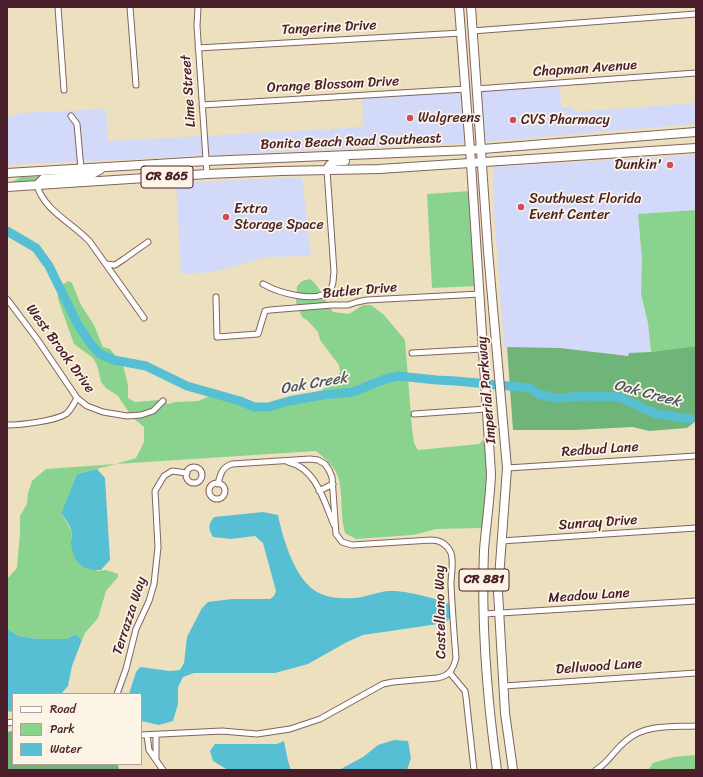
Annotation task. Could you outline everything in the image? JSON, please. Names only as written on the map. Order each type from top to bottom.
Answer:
[{"type":"main road","name":"Imperial Parkway","points":[[459,7],[466,88],[491,474],[491,493],[484,549],[484,614],[485,651],[497,770]]},
{"type":"main road","name":"Imperial Parkway","points":[[471,7],[481,163],[506,468],[498,592],[498,614],[505,713],[513,770]]},
{"type":"main road","name":"Bonita Beach Road Southeast","points":[[7,173],[206,161],[470,150],[696,132]]},
{"type":"main road","name":"Bonita Beach Road Southeast","points":[[7,187],[207,174],[379,169],[696,148]]},
{"type":"main road","points":[[327,170],[328,166],[337,161],[376,159],[387,154]]},
{"type":"main road","points":[[37,185],[43,179],[89,176],[104,167]]},
{"type":"main road","points":[[7,179],[18,173]]},
{"type":"main road","points":[[480,294],[487,298],[493,313]]},
{"type":"main road","points":[[483,349],[496,344]]},
{"type":"main road","points":[[496,758],[502,770]]},
{"type":"street","points":[[58,7],[64,90]]},
{"type":"street","points":[[130,7],[136,85]]},
{"type":"street","name":"Lime Street","points":[[198,7],[198,48],[207,174]]},
{"type":"street","points":[[472,31],[696,14]]},
{"type":"street","name":"Tangerine Drive","points":[[198,48],[461,33]]},
{"type":"street","name":"Chapman Avenue","points":[[476,89],[696,73]]},
{"type":"street","name":"Orange Blossom Drive","points":[[202,105],[466,88]]},
{"type":"street","points":[[71,116],[78,124],[81,169]]},
{"type":"street","points":[[263,284],[276,291],[301,296],[319,295],[331,289],[334,272],[327,170]]},
{"type":"street","points":[[37,185],[41,196],[48,206],[84,234],[144,318]]},
{"type":"street","points":[[106,264],[115,265],[148,242]]},
{"type":"street","name":"Butler Drive","points":[[216,297],[217,337],[258,334],[265,311],[270,310],[348,305],[368,300],[480,294]]},
{"type":"street","name":"West Brook Drive","points":[[7,299],[37,339],[77,398],[87,406],[95,410],[127,416],[141,415],[153,411],[162,401]]},
{"type":"street","points":[[412,353],[483,349]]},
{"type":"street","points":[[7,425],[38,422],[60,416],[69,411],[77,398]]},
{"type":"street","points":[[414,414],[486,409]]},
{"type":"street","name":"Redbud Lane","points":[[506,468],[696,456]]},
{"type":"street","name":"Castellano Way","points":[[143,735],[222,731],[257,734],[290,729],[320,719],[383,684],[444,677],[450,673],[454,666],[456,658],[451,586],[452,558],[447,547],[442,542],[431,540],[348,544],[339,540],[335,528],[333,484],[329,470],[321,462],[310,459],[228,465],[222,471],[218,484]]},
{"type":"street","name":"Castellano Way","points":[[282,461],[299,466],[314,479],[335,528]]},
{"type":"street","name":"Terrazza Way","points":[[117,693],[126,669],[136,629],[149,601],[154,584],[158,547],[155,491],[164,476],[172,471],[187,473]]},
{"type":"street","points":[[319,492],[333,484]]},
{"type":"street","name":"Sunray Drive","points":[[501,541],[696,528]]},
{"type":"street","name":"Meadow Lane","points":[[484,614],[696,601]]},
{"type":"street","points":[[450,673],[465,691],[474,770]]},
{"type":"street","name":"Dellwood Lane","points":[[504,686],[696,673]]},
{"type":"street","points":[[596,770],[609,760],[627,739],[640,732],[655,728],[696,726]]},
{"type":"street","points":[[143,735],[149,750],[163,770]]},
{"type":"street","points":[[156,735],[156,758]]},
{"type":"shaded area","points":[[560,83],[561,108],[573,107],[573,112],[696,103],[696,124],[482,142],[478,88]]},
{"type":"shaded area","points":[[463,89],[467,143],[8,165],[7,168],[7,117],[21,113],[106,109],[108,141],[349,128],[363,126],[362,94]]},
{"type":"shaded area","points":[[696,155],[696,210],[638,214],[642,259],[641,294],[648,323],[651,352],[628,356],[560,348],[504,347],[493,198],[493,167]]},
{"type":"shaded area","points":[[302,177],[311,256],[267,257],[213,272],[181,274],[176,183]]},
{"type":"green space","points":[[43,176],[37,181],[12,182],[21,177]]},
{"type":"green space","points":[[470,191],[476,286],[432,288],[427,194]]},
{"type":"green space","points":[[696,210],[696,346],[651,352],[648,323],[641,294],[642,259],[638,214]]},
{"type":"green space","points":[[310,279],[320,290],[333,312],[349,314],[363,305],[371,305],[384,315],[405,340],[412,428],[414,443],[418,450],[479,444],[485,438],[486,483],[482,528],[436,529],[413,535],[356,539],[345,533],[338,476],[330,464],[316,451],[116,464],[136,458],[144,442],[144,427],[132,417],[118,396],[106,388],[101,382],[97,365],[93,358],[74,344],[58,299],[59,290],[63,284],[69,281],[72,283],[81,305],[94,325],[103,347],[110,349],[118,359],[122,361],[128,385],[128,398],[135,402],[159,400],[168,404],[175,402],[198,401],[213,395],[221,395],[258,405],[278,404],[311,399],[336,380],[340,372],[339,365],[320,340],[318,332],[302,317],[296,302],[297,286],[302,281]]},
{"type":"green space","points":[[696,346],[696,421],[687,428],[649,431],[633,427],[574,430],[513,430],[507,347],[560,348],[628,356],[629,353],[651,352]]},
{"type":"green space","points":[[116,464],[77,474],[61,513],[72,532],[71,541],[97,571],[106,570],[118,574],[118,577],[106,591],[98,618],[85,633],[82,640],[75,634],[67,639],[38,639],[19,636],[7,629],[7,579],[17,568],[20,516],[27,504],[28,493],[32,481],[46,469]]},
{"type":"green space","points":[[12,731],[12,765],[118,765],[119,770],[7,770],[7,732]]},
{"type":"green space","points":[[696,755],[696,770],[648,770],[653,763],[674,757]]},
{"type":"water","points":[[97,469],[105,478],[110,560],[101,570],[83,567],[76,560],[72,549],[72,533],[68,523],[61,513],[77,474]]},
{"type":"water","points":[[263,512],[278,515],[283,536],[291,558],[297,569],[303,579],[311,587],[323,595],[346,598],[388,591],[411,593],[450,604],[452,616],[445,623],[363,635],[347,642],[308,664],[275,673],[194,673],[183,677],[178,687],[178,704],[173,721],[159,725],[142,721],[142,693],[129,693],[136,672],[140,667],[170,671],[180,670],[184,663],[187,637],[202,608],[208,602],[232,599],[270,599],[274,596],[276,591],[263,543],[255,536],[231,539],[213,537],[210,531],[210,524],[214,517]]},
{"type":"water","points":[[7,629],[19,636],[38,639],[67,639],[75,634],[82,640],[72,666],[68,686],[62,693],[12,693],[12,711],[9,712],[7,708]]},
{"type":"water","points":[[394,740],[408,741],[411,758],[407,770],[339,770],[363,757],[378,745]]},
{"type":"water","points":[[284,741],[291,770],[228,770],[213,761],[210,751],[215,744],[277,744]]},
{"type":"waterway","name":"Oak Creek","points":[[7,231],[36,248],[49,266],[77,323],[90,343],[100,354],[114,360],[146,366],[187,386],[240,401],[254,407],[268,407],[289,401],[323,395],[353,392],[385,379],[398,376],[530,388],[538,394],[556,398],[588,396],[619,397],[656,414],[690,419]]},
{"type":"place","name":"Walgreens","points":[[410,118]]},
{"type":"place","name":"CVS Pharmacy","points":[[513,120]]},
{"type":"place","name":"Dunkin'","points":[[670,165]]},
{"type":"place","name":"Southwest Florida Event Center","points":[[521,207]]},
{"type":"place","name":"Extra Storage Space","points":[[226,217]]}]
